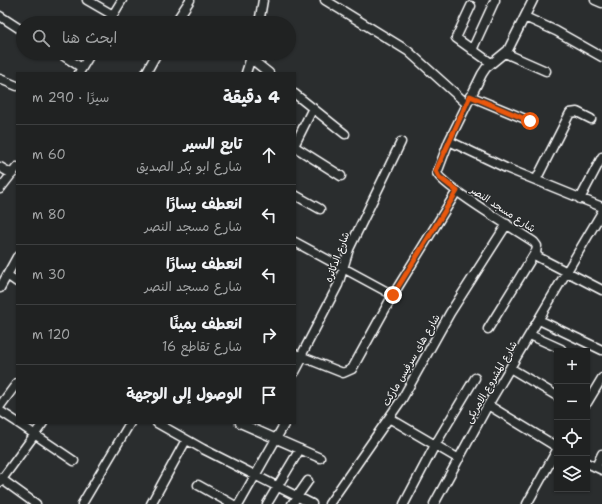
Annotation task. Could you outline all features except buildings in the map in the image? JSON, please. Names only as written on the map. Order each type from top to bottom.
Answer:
[{"type":"street","points":[[87,0],[113,15],[122,0]]},
{"type":"street","points":[[180,16],[190,0]]},
{"type":"street","points":[[260,16],[263,0]]},
{"type":"street","points":[[325,0],[374,28],[408,51],[468,100],[530,121]]},
{"type":"street","points":[[472,50],[495,0]]},
{"type":"street","name":"شارع مسجد النصر","points":[[533,0],[525,18],[505,53],[491,63],[482,74],[449,141],[437,173],[440,179],[536,243],[538,258],[602,290]]},
{"type":"street","points":[[595,0],[602,3]]},
{"type":"street","points":[[471,6],[455,36],[457,41],[491,63]]},
{"type":"street","points":[[0,16],[16,26]]},
{"type":"street","points":[[525,18],[556,31],[602,57]]},
{"type":"street","points":[[505,53],[546,71]]},
{"type":"street","points":[[68,60],[81,70],[87,60]]},
{"type":"street","points":[[147,72],[153,60]]},
{"type":"street","points":[[246,72],[250,60]]},
{"type":"street","points":[[255,60],[268,72]]},
{"type":"street","points":[[0,79],[16,86]]},
{"type":"street","points":[[296,95],[345,134]]},
{"type":"street","points":[[296,142],[313,108]]},
{"type":"street","points":[[536,180],[570,113],[577,112],[591,119]]},
{"type":"street","points":[[449,141],[580,199],[602,207]]},
{"type":"street","name":"شارع الدكاتره","points":[[296,369],[300,355],[336,289],[348,249],[401,142]]},
{"type":"street","points":[[296,148],[341,176]]},
{"type":"street","points":[[580,199],[602,157]]},
{"type":"street","points":[[0,167],[12,174]]},
{"type":"street","points":[[0,189],[16,168]]},
{"type":"street","points":[[300,355],[347,373],[352,369],[393,295],[457,191]]},
{"type":"street","points":[[296,196],[320,209]]},
{"type":"street","name":"شارع المشروع الامريكى","points":[[434,504],[488,405],[602,212]]},
{"type":"street","name":"شارع هاى سرفيس ماركت","points":[[329,504],[390,418],[450,313],[507,224]]},
{"type":"street","points":[[296,243],[393,295]]},
{"type":"street","points":[[488,329],[536,252]]},
{"type":"street","points":[[0,288],[16,259]]},
{"type":"street","points":[[7,275],[16,281]]},
{"type":"street","points":[[539,320],[602,350]]},
{"type":"street","points":[[530,335],[559,348]]},
{"type":"street","points":[[510,368],[554,394]]},
{"type":"street","points":[[404,504],[435,445],[475,378]]},
{"type":"street","points":[[590,398],[602,378]]},
{"type":"street","points":[[0,406],[16,384]]},
{"type":"street","points":[[488,405],[554,445]]},
{"type":"street","points":[[0,411],[16,422]]},
{"type":"street","points":[[390,418],[459,459]]},
{"type":"street","points":[[19,424],[74,461]]},
{"type":"street","points":[[36,504],[1,480],[42,424]]},
{"type":"street","points":[[82,504],[129,424]]},
{"type":"street","points":[[159,424],[186,440],[312,504]]},
{"type":"street","points":[[242,424],[320,458]]},
{"type":"street","points":[[239,504],[284,424]]},
{"type":"street","points":[[151,504],[186,440]]},
{"type":"street","points":[[267,504],[300,449]]},
{"type":"street","points":[[590,464],[599,469],[602,454]]},
{"type":"street","points":[[527,504],[554,455]]},
{"type":"street","points":[[292,504],[308,481]]},
{"type":"street","points":[[198,485],[232,504]]},
{"type":"route","points":[[393,295],[457,191],[439,177],[436,171],[470,96],[530,121]]}]
